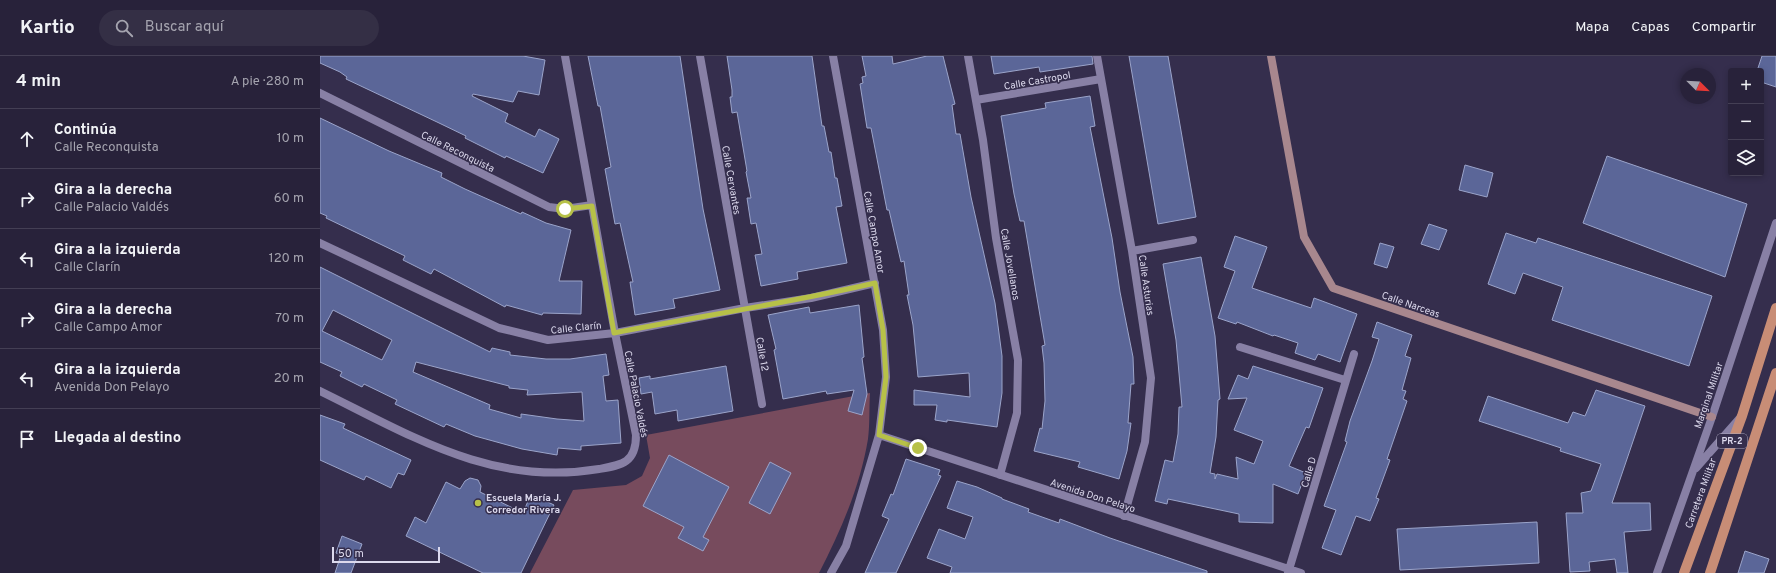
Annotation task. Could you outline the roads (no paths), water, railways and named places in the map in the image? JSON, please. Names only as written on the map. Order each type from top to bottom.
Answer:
[{"type":"main road","name":"Carretera Militar","points":[[1684,573],[1742,416],[1776,308]]},
{"type":"main road","name":"PR-2","points":[[1710,573],[1776,373]]},
{"type":"street","name":"Calle Palacio Valdés","points":[[320,391],[445,451],[492,466],[531,473],[573,473],[622,465],[633,453],[636,436],[614,333],[565,56]]},
{"type":"street","name":"Calle Cervantes","points":[[700,56],[745,308]]},
{"type":"street","name":"Calle Campo Amor","points":[[831,573],[846,546],[879,435],[886,377],[883,330],[833,56]]},
{"type":"street","name":"Calle Jovellanos","points":[[968,56],[976,100],[996,238],[1018,360],[1017,413],[1000,475]]},
{"type":"street","name":"Calle Asturias","points":[[1097,56],[1132,252],[1151,378],[1145,442],[1124,516]]},
{"type":"street","name":"Calle Narceas","points":[[1270,56],[1304,237],[1333,288],[1712,417]]},
{"type":"street","name":"Calle Castropol","points":[[976,100],[1101,79]]},
{"type":"street","name":"Calle Reconquista","points":[[320,93],[549,207],[565,209],[592,206]]},
{"type":"street","name":"Marginal Militar","points":[[1657,573],[1712,417],[1776,223]]},
{"type":"street","points":[[1132,252],[1193,240]]},
{"type":"street","name":"Calle Clarín","points":[[320,243],[499,328],[548,340],[614,333],[745,308],[811,298],[875,283]]},
{"type":"street","name":"Calle 12","points":[[745,308],[762,404]]},
{"type":"street","points":[[1240,347],[1345,380]]},
{"type":"street","name":"Calle D","points":[[1289,571],[1354,354]]},
{"type":"street","points":[[1692,473],[1742,416]]},
{"type":"street","name":"Avenida Don Pelayo","points":[[879,435],[1289,571],[1301,573]]},
{"type":"place","name":"Escuela María J. Corredor Rivera","points":[[478,503]]}]
